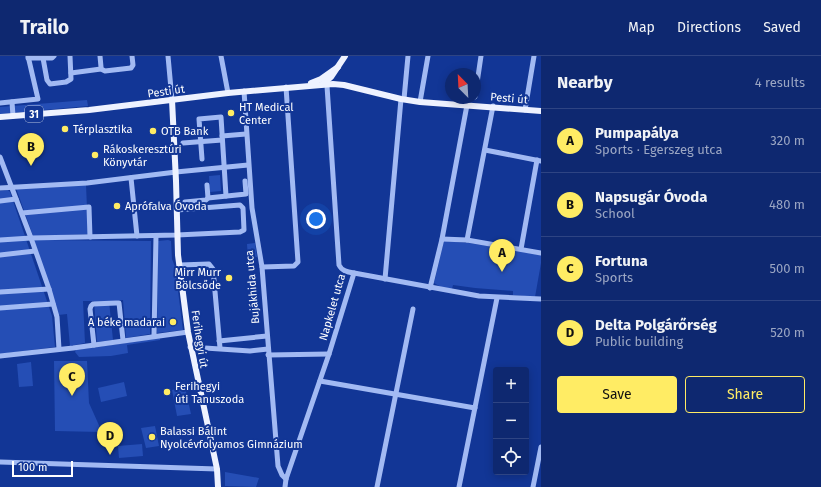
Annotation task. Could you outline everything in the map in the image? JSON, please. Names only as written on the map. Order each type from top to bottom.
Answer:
[{"type":"main road","points":[[327,85],[345,56]]},
{"type":"main road","points":[[302,86],[317,81],[338,67]]},
{"type":"main road","points":[[327,85],[331,77]]},
{"type":"main road","name":"Pesti út","points":[[0,117],[96,109],[244,91],[287,91],[302,86],[327,85],[356,88],[420,102],[493,106],[541,111]]},
{"type":"main road","name":"Ferihegyi út","points":[[172,100],[176,172],[177,235],[188,332],[217,469],[218,487]]},
{"type":"street","points":[[0,103],[38,100],[28,57],[52,58],[54,56]]},
{"type":"street","points":[[43,58],[47,80],[50,84],[66,82],[71,79],[72,72],[70,56]]},
{"type":"street","points":[[100,56],[101,67]]},
{"type":"street","points":[[72,72],[101,69],[106,71],[131,68],[133,65],[132,56]]},
{"type":"street","name":"Ferihegyi út","points":[[168,56],[172,100]]},
{"type":"street","points":[[221,56],[228,93]]},
{"type":"street","points":[[385,279],[402,99],[408,56]]},
{"type":"street","points":[[420,102],[428,56]]},
{"type":"street","points":[[479,68],[481,56]]},
{"type":"street","points":[[525,110],[534,56]]},
{"type":"street","name":"Napkelet utca","points":[[285,487],[286,479],[329,354],[354,273],[344,271],[339,264],[327,85]]},
{"type":"street","name":"Bujákhida utca","points":[[244,91],[248,165],[252,208],[262,266],[278,466],[282,475],[286,479]]},
{"type":"street","points":[[262,266],[294,266],[297,265],[298,262],[287,91]]},
{"type":"street","points":[[12,102],[13,116]]},
{"type":"street","points":[[430,288],[442,239],[470,105]]},
{"type":"street","points":[[467,240],[493,106]]},
{"type":"street","points":[[202,158],[199,119],[221,117],[226,196]]},
{"type":"street","points":[[183,143],[246,134]]},
{"type":"street","points":[[485,150],[539,160],[521,249]]},
{"type":"street","points":[[0,157],[36,251],[57,317],[59,349]]},
{"type":"street","points":[[0,188],[87,183],[248,165]]},
{"type":"street","points":[[131,178],[137,236]]},
{"type":"street","points":[[185,202],[246,194],[245,181]]},
{"type":"street","points":[[207,185],[208,198]]},
{"type":"street","points":[[0,201],[16,200]]},
{"type":"street","points":[[0,240],[240,232],[244,231],[245,228],[244,208],[240,205],[177,210]]},
{"type":"street","points":[[22,213],[89,207],[90,237]]},
{"type":"street","points":[[154,336],[156,236]]},
{"type":"street","points":[[442,239],[467,240],[541,253]]},
{"type":"street","points":[[0,255],[36,251]]},
{"type":"street","name":"Ferihegyi út","points":[[180,264],[209,264],[213,269],[220,348]]},
{"type":"street","points":[[354,273],[430,288],[497,298],[541,299]]},
{"type":"street","points":[[0,292],[48,289]]},
{"type":"street","points":[[459,487],[497,298]]},
{"type":"street","points":[[94,344],[90,309],[91,306],[96,304],[116,302],[119,304],[123,340]]},
{"type":"street","points":[[0,308],[53,304]]},
{"type":"street","points":[[377,487],[414,309]]},
{"type":"street","points":[[0,356],[188,332]]},
{"type":"street","name":"Ferihegyi út","points":[[219,340],[267,336]]},
{"type":"street","points":[[190,347],[329,354]]},
{"type":"street","points":[[320,381],[475,408]]},
{"type":"street","points":[[534,487],[541,447]]},
{"type":"street","points":[[0,462],[217,469]]},
{"type":"shaded area","points":[[87,100],[88,106],[0,114],[0,107]]},
{"type":"shaded area","points":[[220,175],[221,191],[210,192],[209,176]]},
{"type":"shaded area","points":[[86,184],[88,234],[33,236],[16,188]]},
{"type":"shaded area","points":[[8,190],[10,192],[52,316],[55,347],[0,354],[0,191]]},
{"type":"shaded area","points":[[34,240],[151,241],[150,334],[126,338],[123,300],[109,301],[113,340],[97,342],[94,301],[83,301],[85,343],[70,346],[67,314],[58,315]]},
{"type":"shaded area","points":[[158,241],[171,241],[172,259],[175,267],[183,330],[157,333]]},
{"type":"shaded area","points":[[444,241],[469,243],[541,255],[535,297],[513,295],[513,291],[453,285],[452,289],[441,287],[434,283]]},
{"type":"shaded area","points":[[255,243],[257,257],[248,258],[247,244]]},
{"type":"shaded area","points":[[160,338],[160,340],[127,345],[128,353],[111,356],[79,357],[75,352],[76,350]]},
{"type":"shaded area","points":[[54,361],[87,361],[89,403],[102,432],[55,431]]},
{"type":"shaded area","points":[[31,362],[33,386],[19,387],[17,364]]},
{"type":"shaded area","points":[[124,382],[127,396],[101,402],[98,388]]},
{"type":"shaded area","points":[[185,387],[191,414],[177,416],[172,390]]},
{"type":"shaded area","points":[[155,426],[159,446],[146,448],[141,428]]},
{"type":"shaded area","points":[[142,444],[143,456],[119,458],[118,446]]},
{"type":"shaded area","points":[[225,472],[259,478],[256,487],[225,486]]},
{"type":"place","name":"HT Medical Center","points":[[231,113]]},
{"type":"place","name":"Térplasztika","points":[[65,129]]},
{"type":"place","name":"OTB Bank","points":[[153,131]]},
{"type":"place","name":"Rákoskeresztúri Könyvtár","points":[[95,155]]},
{"type":"place","name":"Napsugár Óvoda","points":[[31,166]]},
{"type":"place","name":"Aprófalva Óvoda","points":[[117,206]]},
{"type":"place","name":"Pumpapálya","points":[[502,272]]},
{"type":"place","name":"Mirr Murr Bölcsőde","points":[[229,278]]},
{"type":"place","name":"A béke madarai","points":[[173,322]]},
{"type":"place","name":"Ferihegyi úti Tanuszoda","points":[[167,392]]},
{"type":"place","name":"Fortuna","points":[[72,396]]},
{"type":"place","name":"Balassi Bálint Nyolcévfolyamos Gimnázium","points":[[152,437]]},
{"type":"place","name":"Delta Polgárőrség","points":[[110,455]]}]
